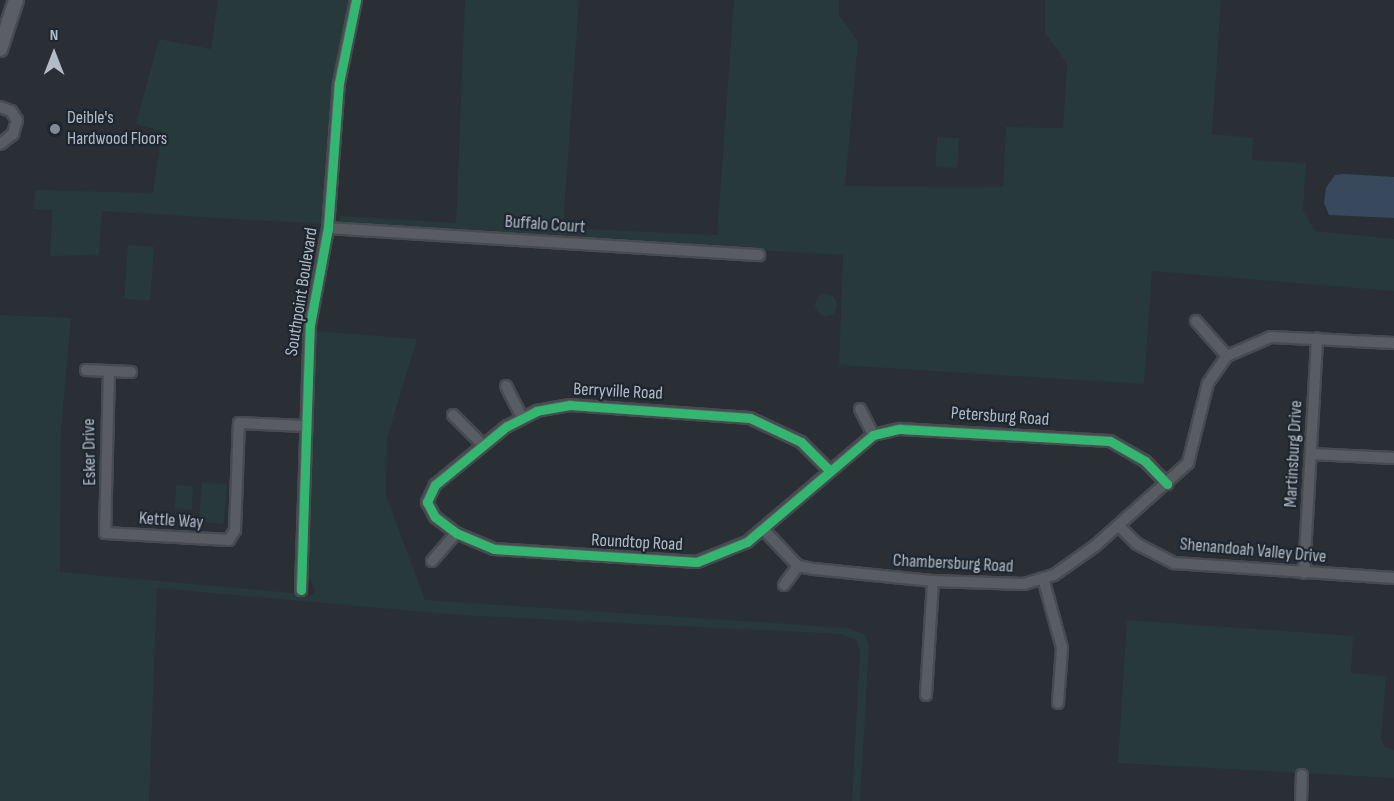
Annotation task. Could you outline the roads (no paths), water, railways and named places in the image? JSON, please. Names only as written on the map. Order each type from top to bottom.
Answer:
[{"type":"main road","points":[[0,49],[16,0]]},
{"type":"street","name":"Southpoint Boulevard","points":[[301,590],[304,426],[310,325],[328,228],[339,83],[356,0]]},
{"type":"street","points":[[0,107],[11,111],[17,120],[13,134],[0,144]]},
{"type":"street","name":"Buffalo Court","points":[[328,228],[759,255]]},
{"type":"street","points":[[1196,321],[1227,356],[1271,337],[1394,343]]},
{"type":"street","name":"Martinsburg Drive","points":[[1304,573],[1317,338]]},
{"type":"street","name":"Chambersburg Road","points":[[798,566],[856,575],[1002,585],[1054,575],[1120,527],[1188,463],[1208,383],[1227,356]]},
{"type":"street","points":[[86,370],[131,372]]},
{"type":"street","name":"Esker Drive","points":[[105,532],[109,371]]},
{"type":"street","points":[[506,386],[522,417]]},
{"type":"street","name":"Berryville Road","points":[[428,506],[435,485],[522,417],[570,405],[750,418],[801,442],[830,471]]},
{"type":"street","points":[[830,471],[873,435],[860,409]]},
{"type":"street","points":[[453,415],[483,446]]},
{"type":"street","name":"Kettle Way","points":[[105,532],[213,540],[233,537],[239,423],[304,426]]},
{"type":"street","name":"Petersburg Road","points":[[873,435],[921,428],[1110,441],[1136,455],[1167,484]]},
{"type":"street","points":[[1311,454],[1394,458]]},
{"type":"street","name":"Roundtop Road","points":[[428,506],[456,533],[483,546],[512,552],[697,562],[716,558],[764,530],[830,471]]},
{"type":"street","name":"Shenandoah Valley Drive","points":[[1120,527],[1137,544],[1174,563],[1394,578]]},
{"type":"street","points":[[764,530],[798,566],[784,585]]},
{"type":"street","points":[[432,561],[456,533]]},
{"type":"street","points":[[1043,578],[1062,648],[1058,703]]},
{"type":"street","points":[[926,695],[933,581]]},
{"type":"street","points":[[1301,801],[1302,775]]},
{"type":"water","points":[[1335,175],[1394,177],[1394,218],[1329,215],[1324,203],[1326,188]]},
{"type":"place","name":"Deible's Hardwood Floors","points":[[55,129]]}]
